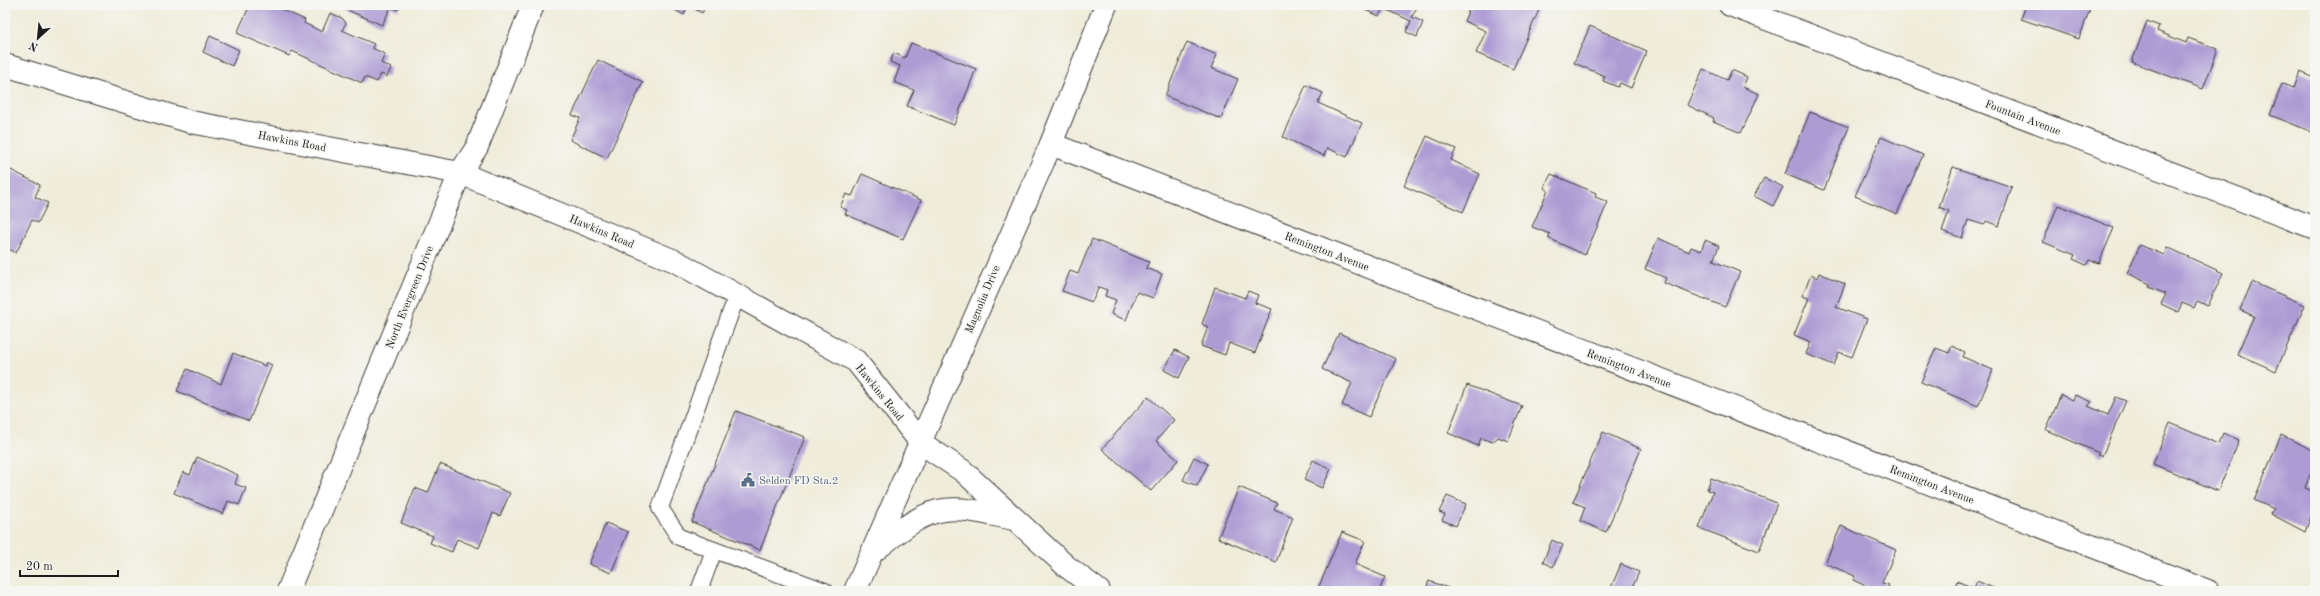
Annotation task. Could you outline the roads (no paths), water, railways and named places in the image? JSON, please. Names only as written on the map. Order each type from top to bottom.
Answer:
[{"type":"street","name":"North Evergreen Drive","points":[[288,591],[460,173],[477,147],[533,5]]},
{"type":"street","name":"Magnolia Drive","points":[[855,591],[921,443],[996,266],[1051,144],[1106,5]]},
{"type":"street","name":"Fountain Avenue","points":[[1730,5],[2315,228]]},
{"type":"street","name":"Hawkins Road","points":[[5,65],[191,122],[460,173],[675,261],[856,362],[921,443],[963,471],[1066,566],[1099,591]]},
{"type":"street","name":"Remington Avenue","points":[[1051,144],[2208,591]]},
{"type":"street","points":[[873,552],[915,521],[943,510],[971,511],[1014,519]]},
{"type":"lane","points":[[736,295],[660,508],[679,537],[825,591]]},
{"type":"lane","points":[[699,591],[714,550]]},
{"type":"place","name":"Selden FD Sta.2","points":[[748,480]]}]
